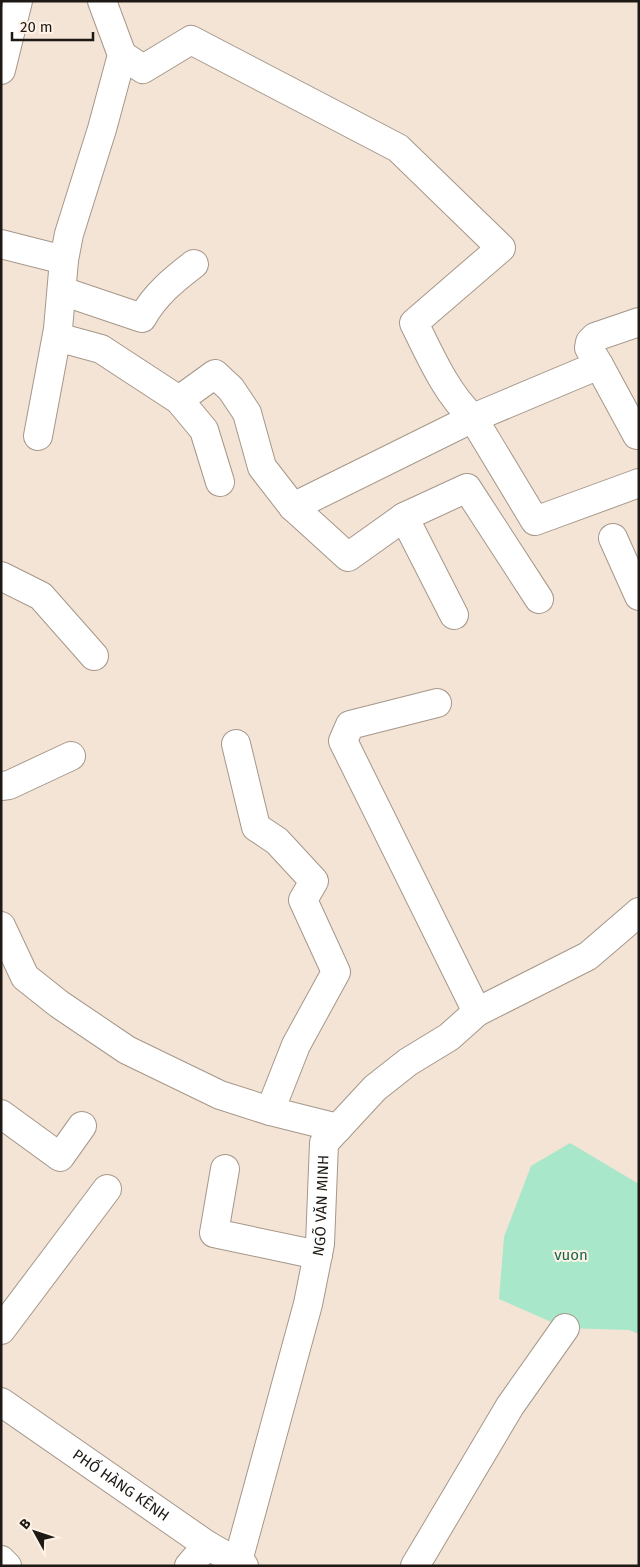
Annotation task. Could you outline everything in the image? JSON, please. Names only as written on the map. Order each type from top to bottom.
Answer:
[{"type":"street","points":[[1,70],[18,1]]},
{"type":"street","points":[[38,436],[57,337],[64,260],[69,234],[102,129],[122,55],[102,1]]},
{"type":"street","points":[[122,55],[143,69],[191,40],[398,148],[500,248],[414,323],[436,367],[464,410],[473,418],[535,521],[639,483]]},
{"type":"street","points":[[1,244],[64,260]]},
{"type":"street","points":[[62,291],[142,318],[151,302],[171,282],[194,264]]},
{"type":"street","points":[[639,322],[595,337],[590,342],[590,348],[599,365],[637,435],[639,434]]},
{"type":"street","points":[[57,337],[101,349],[179,400],[204,430],[220,482]]},
{"type":"street","points":[[293,507],[473,418],[599,365]]},
{"type":"street","points":[[179,400],[215,374],[231,389],[247,413],[262,467],[293,507],[348,557],[404,517],[468,488],[539,599]]},
{"type":"street","points":[[404,517],[454,616]]},
{"type":"street","points":[[613,538],[639,596]]},
{"type":"street","points":[[1,576],[41,596],[94,656]]},
{"type":"street","points":[[437,703],[350,725],[343,741],[477,1012]]},
{"type":"street","points":[[236,744],[256,827],[277,842],[314,881],[303,900],[336,972],[296,1045],[270,1111]]},
{"type":"street","points":[[1,786],[10,785],[71,756]]},
{"type":"street","name":"NGÕ VĂN MINH","points":[[241,1564],[308,1304],[318,1255],[324,1144],[375,1088],[408,1062],[449,1037],[477,1012],[588,956],[639,912]]},
{"type":"street","points":[[1,926],[26,977],[59,1004],[127,1050],[220,1094],[270,1111],[338,1128]]},
{"type":"street","points":[[1,1114],[60,1157],[82,1126]]},
{"type":"street","points":[[225,1169],[214,1232],[318,1255]]},
{"type":"street","points":[[1,1330],[107,1189]]},
{"type":"street","points":[[415,1566],[510,1406],[565,1328]]},
{"type":"street","name":"PHỐ HÀNG KÊNH","points":[[1,1402],[207,1545],[241,1564]]},
{"type":"street","points":[[189,1566],[207,1545]]},
{"type":"street","points":[[1,1560],[7,1566]]},
{"type":"green space","name":"vuon","points":[[570,1143],[639,1184],[639,1334],[629,1330],[565,1328],[499,1299],[504,1237],[531,1166]]}]
